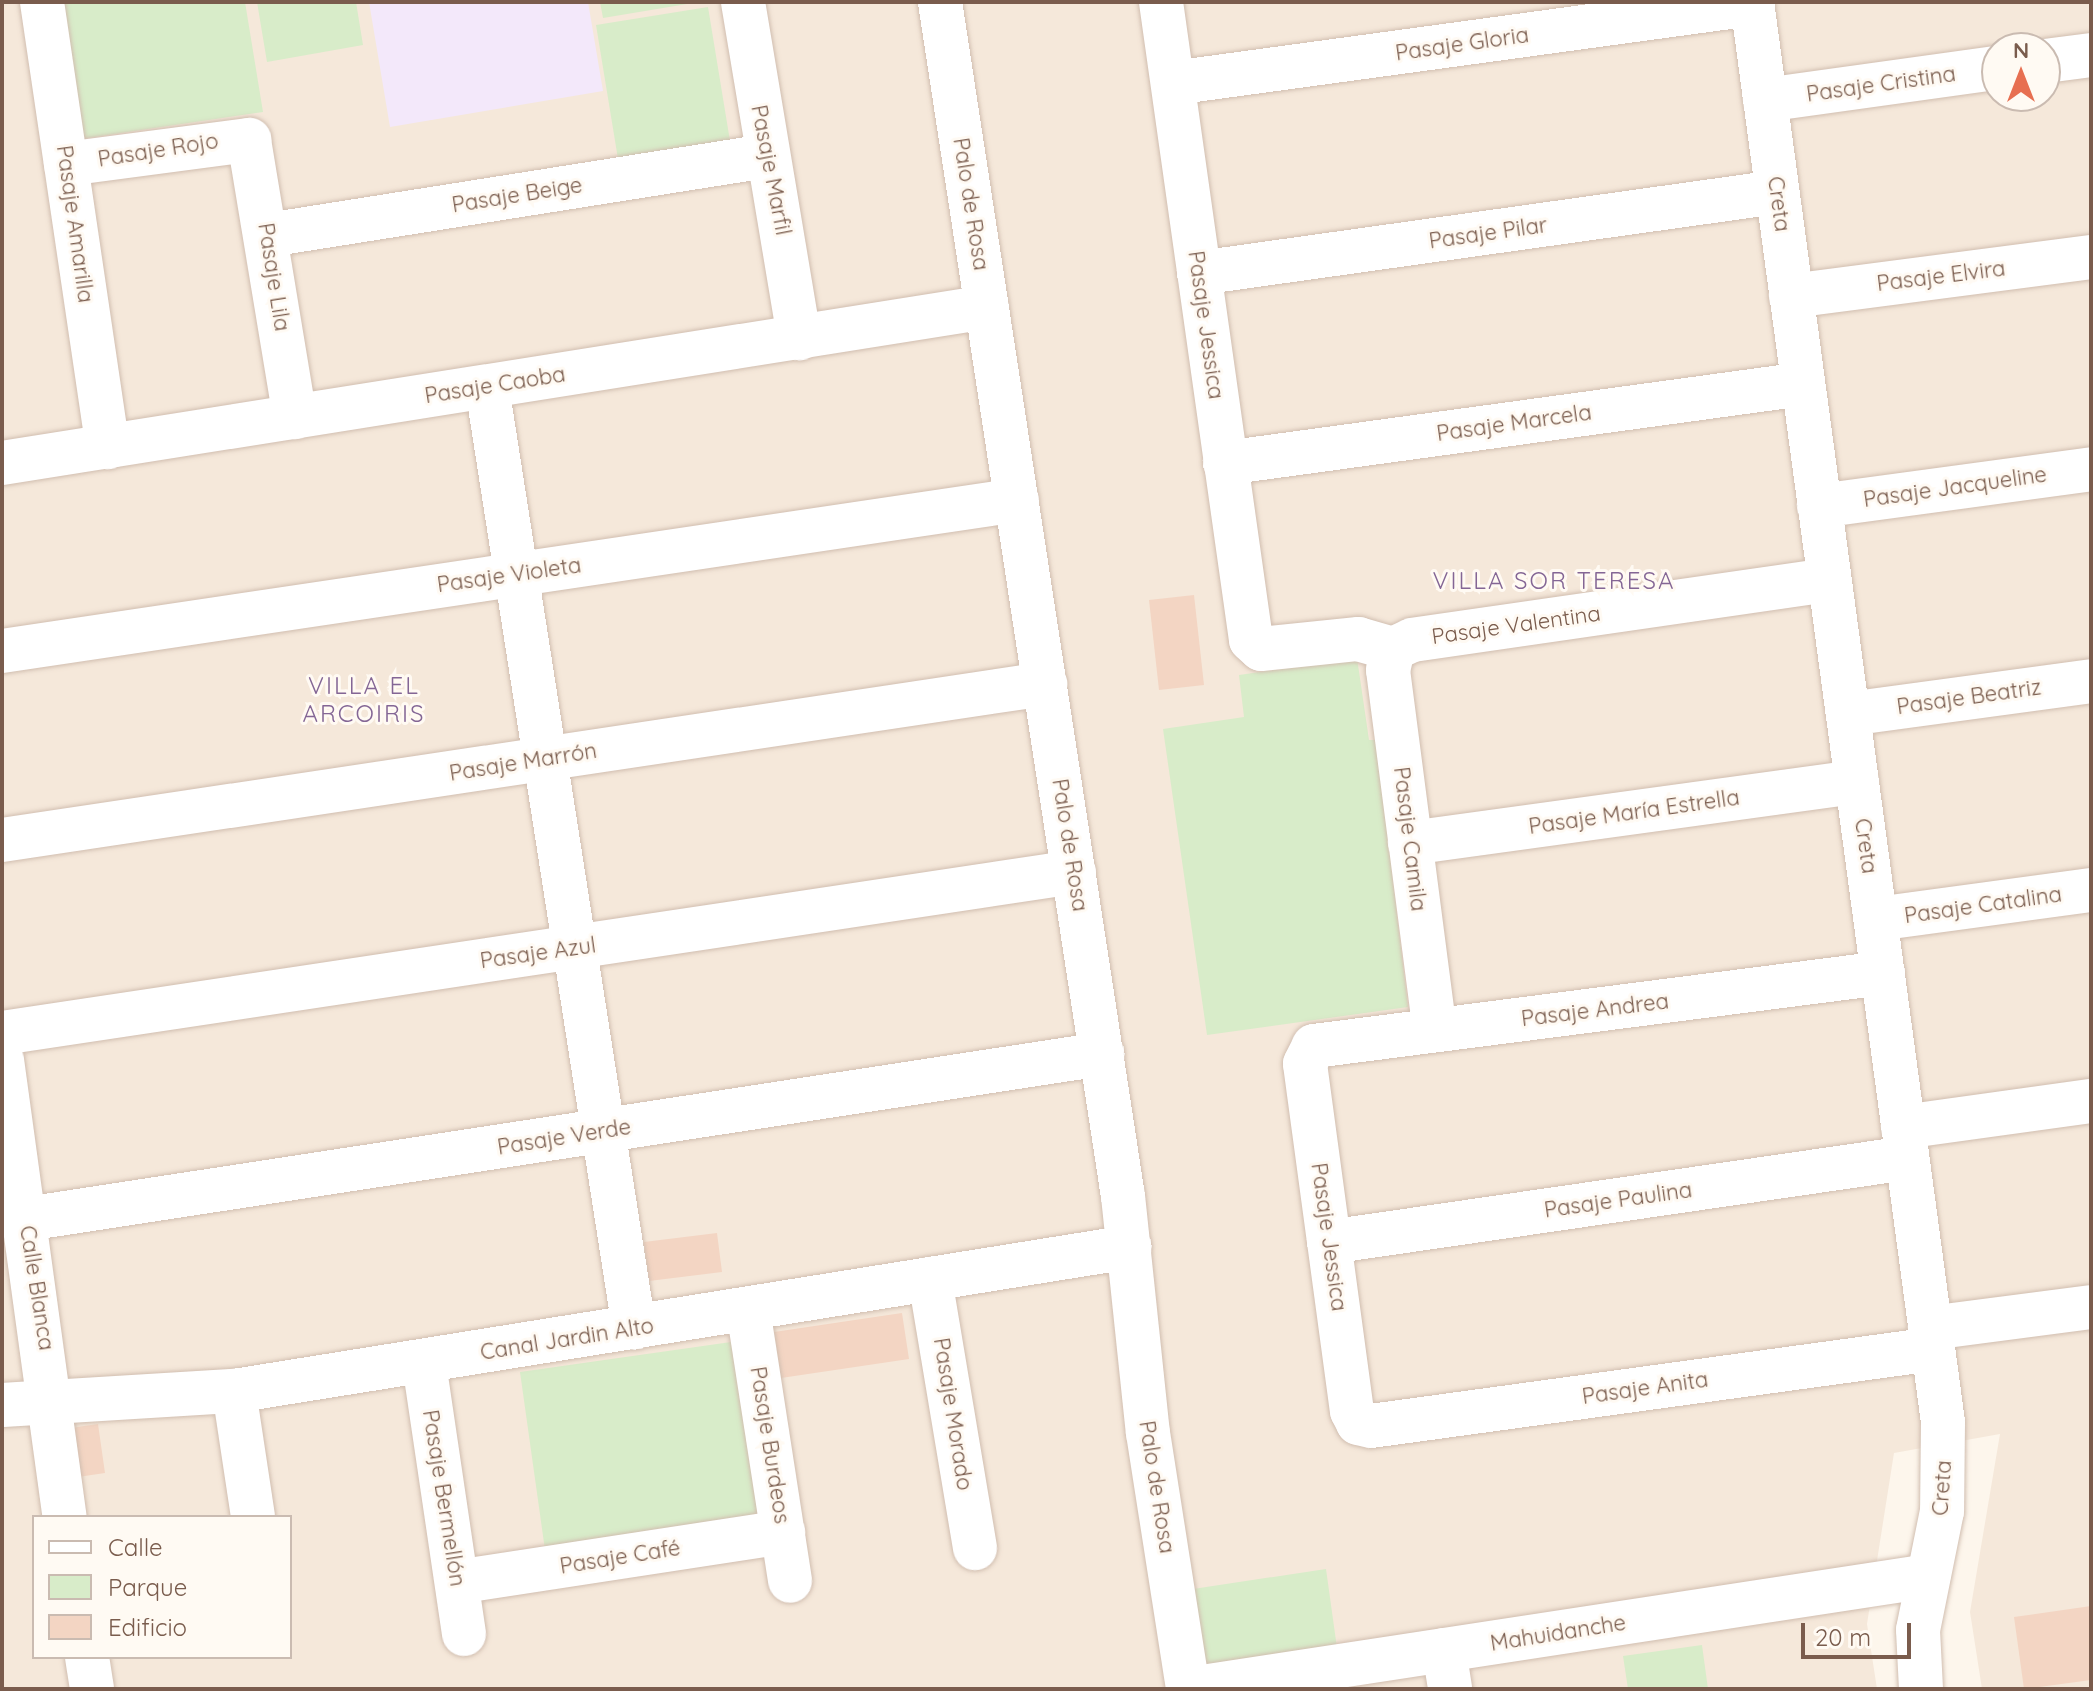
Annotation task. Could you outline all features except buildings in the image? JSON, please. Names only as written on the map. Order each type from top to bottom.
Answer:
[{"type":"street","name":"Pasaje Amarilla","points":[[42,2],[108,447]]},
{"type":"street","name":"Pasaje Marfil","points":[[743,2],[766,156],[799,338]]},
{"type":"street","name":"Palo de Rosa","points":[[940,2],[1102,1054],[1129,1247],[1148,1433],[1188,1689]]},
{"type":"street","name":"Pasaje Jessica","points":[[1161,2],[1225,463],[1255,646],[1366,639],[1393,649]]},
{"type":"street","name":"Pasaje Gloria","points":[[1173,83],[1752,3]]},
{"type":"street","name":"Creta","points":[[1752,3],[1932,1338],[1945,1486],[1918,1630],[1921,1689]]},
{"type":"street","points":[[2061,59],[2091,55]]},
{"type":"street","name":"Pasaje Cristina","points":[[1765,100],[1981,70]]},
{"type":"street","name":"Pasaje Rojo","points":[[66,164],[249,140]]},
{"type":"street","name":"Pasaje Lila","points":[[249,140],[268,235],[295,417]]},
{"type":"street","name":"Pasaje Beige","points":[[268,235],[766,156]]},
{"type":"street","name":"Pasaje Pilar","points":[[1199,273],[1777,192]]},
{"type":"street","name":"Pasaje Elvira","points":[[1791,296],[2091,257]]},
{"type":"street","name":"Pasaje Caoba","points":[[2,463],[987,307]]},
{"type":"street","name":"Pasaje Marcela","points":[[1225,463],[1803,384]]},
{"type":"street","points":[[487,387],[634,1328]]},
{"type":"street","name":"Pasaje Jacqueline","points":[[1819,506],[2091,469]]},
{"type":"street","name":"Pasaje Violeta","points":[[2,651],[1017,500]]},
{"type":"street","name":"Pasaje Valentina","points":[[1393,649],[1412,640],[1829,580]]},
{"type":"street","name":"Pasaje Camila","points":[[1393,649],[1388,670],[1435,1030]]},
{"type":"street","name":"Pasaje Beatriz","points":[[1848,714],[2091,681]]},
{"type":"street","name":"Pasaje Marrón","points":[[2,840],[1045,684]]},
{"type":"street","name":"Pasaje María Estrella","points":[[1410,843],[1857,782]]},
{"type":"street","name":"Pasaje Azul","points":[[2,1033],[1074,872]]},
{"type":"street","name":"Pasaje Catalina","points":[[1876,919],[2091,890]]},
{"type":"street","name":"Pasaje Andrea","points":[[1308,1051],[1435,1030],[1883,973]]},
{"type":"street","name":"Pasaje Jessica","points":[[1308,1051],[1329,1242],[1358,1423]]},
{"type":"street","name":"Pasaje Verde","points":[[26,1219],[1102,1054]]},
{"type":"street","name":"Calle Blanca","points":[[2,1060],[54,1403],[65,1515]]},
{"type":"street","name":"Pasaje Paulina","points":[[1329,1242],[1905,1142],[2091,1101]]},
{"type":"street","name":"Canal Jardin Alto","points":[[2,1405],[234,1391],[424,1363],[1129,1247]]},
{"type":"street","name":"Pasaje Morado","points":[[930,1279],[975,1548]]},
{"type":"street","name":"Pasaje Anita","points":[[1358,1423],[1932,1338],[2091,1307]]},
{"type":"street","name":"Pasaje Burdeos","points":[[748,1309],[790,1581]]},
{"type":"street","name":"Pasaje Bermellón","points":[[424,1363],[464,1634]]},
{"type":"street","points":[[234,1391],[253,1515]]},
{"type":"street","name":"Pasaje Café","points":[[457,1582],[783,1532]]},
{"type":"street","name":"Mahuidanche","points":[[1188,1689],[1447,1670],[1928,1576]]},
{"type":"street","points":[[87,1659],[92,1689]]},
{"type":"shaded area","points":[[2,2],[2091,2],[2091,1689],[1982,1689],[1970,1612],[2000,1434],[1894,1453],[1867,1624],[1877,1689],[2,1689]]},
{"type":"shaded area","points":[[369,2],[588,2],[603,91],[390,127]]},
{"type":"green space","points":[[47,2],[245,2],[263,112],[67,141]]},
{"type":"green space","points":[[257,2],[356,2],[363,45],[267,62]]},
{"type":"green space","points":[[600,2],[699,2],[603,18]]},
{"type":"green space","points":[[708,7],[730,141],[618,159],[596,25]]},
{"type":"green space","points":[[1357,658],[1369,740],[1376,740],[1408,1007],[1207,1035],[1163,729],[1244,717],[1239,675]]},
{"type":"green space","points":[[738,1341],[768,1523],[545,1550],[520,1372]]},
{"type":"green space","points":[[1326,1569],[1337,1648],[1204,1670],[1193,1589]]},
{"type":"green space","points":[[1702,1645],[1708,1689],[1628,1689],[1623,1656]]},
{"type":"district","name":"VILLA SOR TERESA","points":[[1554,581]]},
{"type":"district","name":"VILLA EL ARCOIRIS","points":[[364,700]]}]
